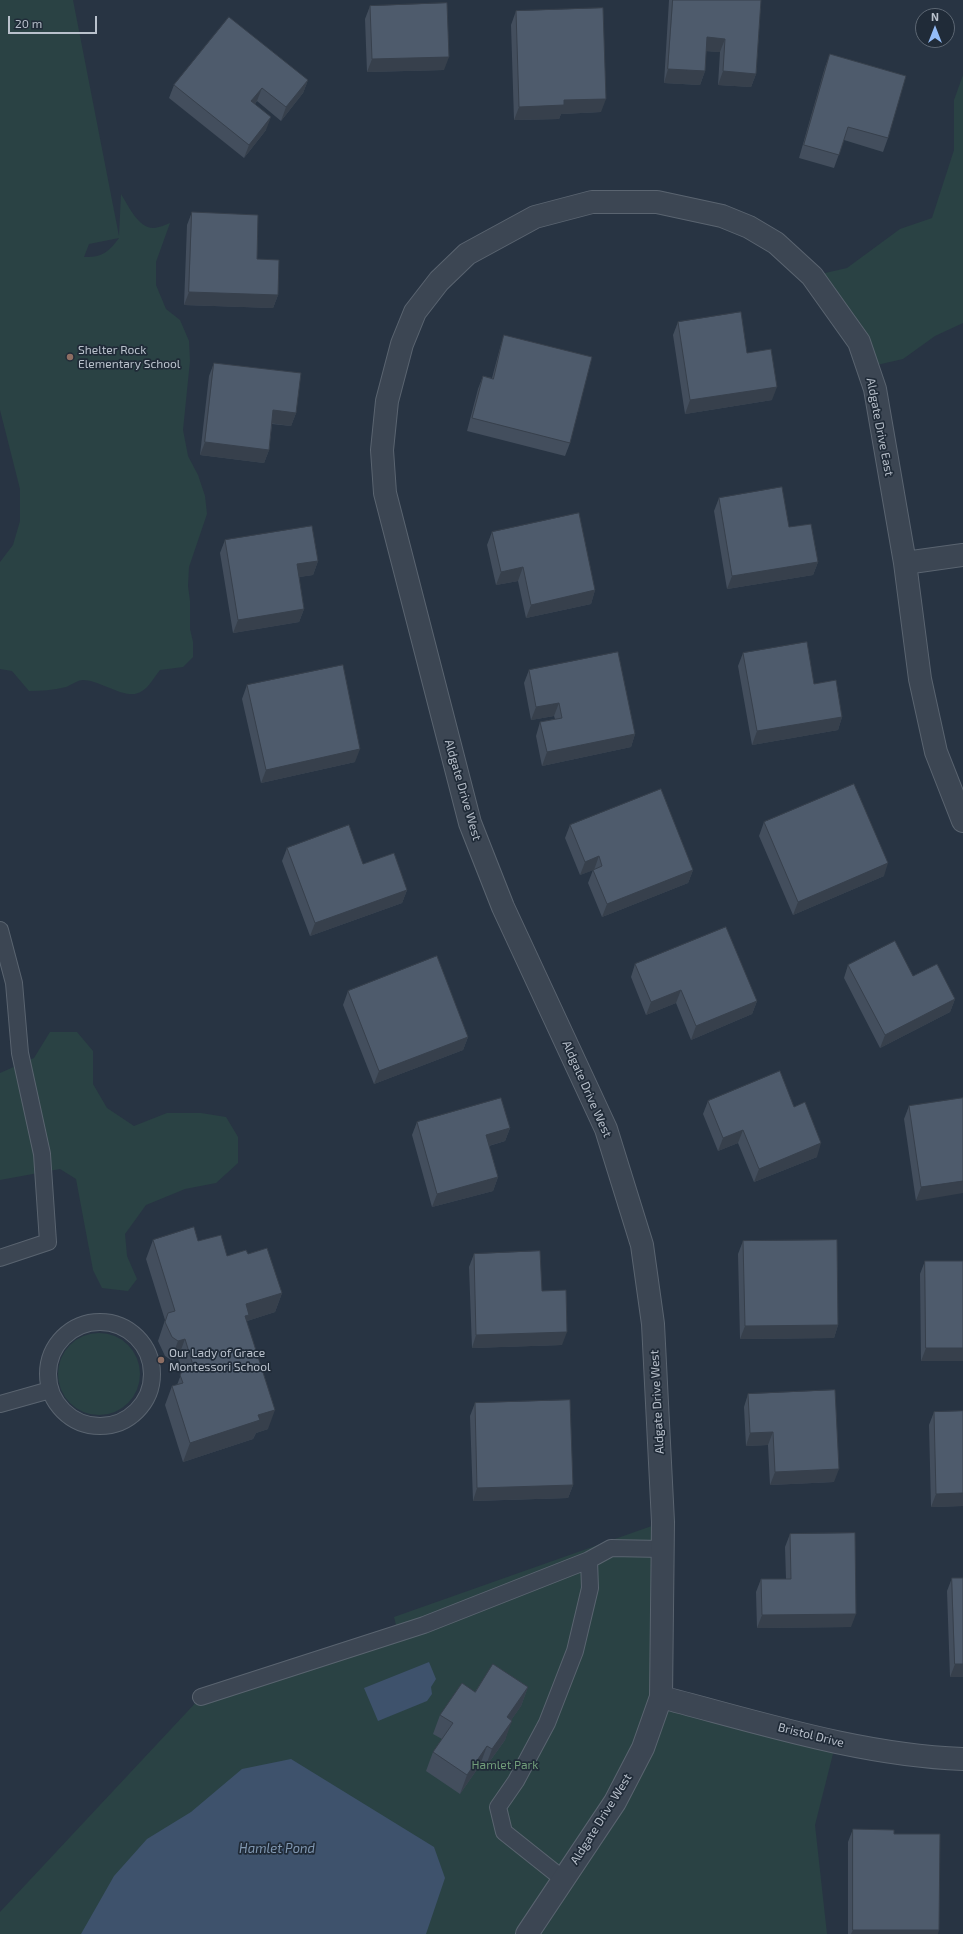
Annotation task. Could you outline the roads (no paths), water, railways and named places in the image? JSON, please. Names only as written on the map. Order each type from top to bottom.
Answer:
[{"type":"street","name":"Aldgate Drive East","points":[[448,272],[467,254],[535,217],[592,202],[657,202],[722,216],[749,227],[776,243],[812,276],[859,342],[875,389],[905,563],[920,679],[936,752],[963,821]]},
{"type":"street","name":"Aldgate Drive West","points":[[448,272],[415,312],[402,344],[387,401],[382,450],[385,493],[470,823],[503,907],[606,1129],[642,1245],[653,1324],[663,1522],[661,1697],[643,1748],[614,1802],[527,1934]]},
{"type":"street","points":[[905,563],[963,555]]},
{"type":"street","name":"Bristol Drive","points":[[661,1697],[836,1742],[928,1758],[963,1759]]},
{"type":"lane","points":[[0,930],[14,983],[20,1053],[42,1154],[48,1242],[0,1258]]},
{"type":"lane","points":[[101,1322],[118,1325],[132,1332],[140,1341],[150,1360],[152,1376],[148,1394],[138,1409],[124,1420],[107,1426],[88,1425],[71,1418],[58,1405],[50,1390],[47,1373],[50,1357],[58,1342],[70,1331],[85,1324],[101,1322]]},
{"type":"lane","points":[[0,1404],[50,1390]]},
{"type":"lane","points":[[201,1697],[424,1625],[589,1560],[611,1548],[662,1549]]},
{"type":"lane","points":[[563,1879],[504,1832],[498,1807],[516,1781],[547,1723],[575,1651],[590,1588],[589,1560]]},
{"type":"water","points":[[429,1662],[436,1679],[431,1687],[432,1694],[427,1701],[378,1721],[364,1688]]},
{"type":"water","name":"Hamlet Pond","points":[[291,1759],[434,1847],[445,1878],[426,1934],[81,1934],[114,1876],[147,1839],[191,1812],[242,1769]]},
{"type":"place","name":"Shelter Rock Elementary School","points":[[70,357]]},
{"type":"place","name":"Our Lady of Grace Montessori School","points":[[161,1360]]},
{"type":"park label","name":"Hamlet Park","points":[[505,1765]]}]
